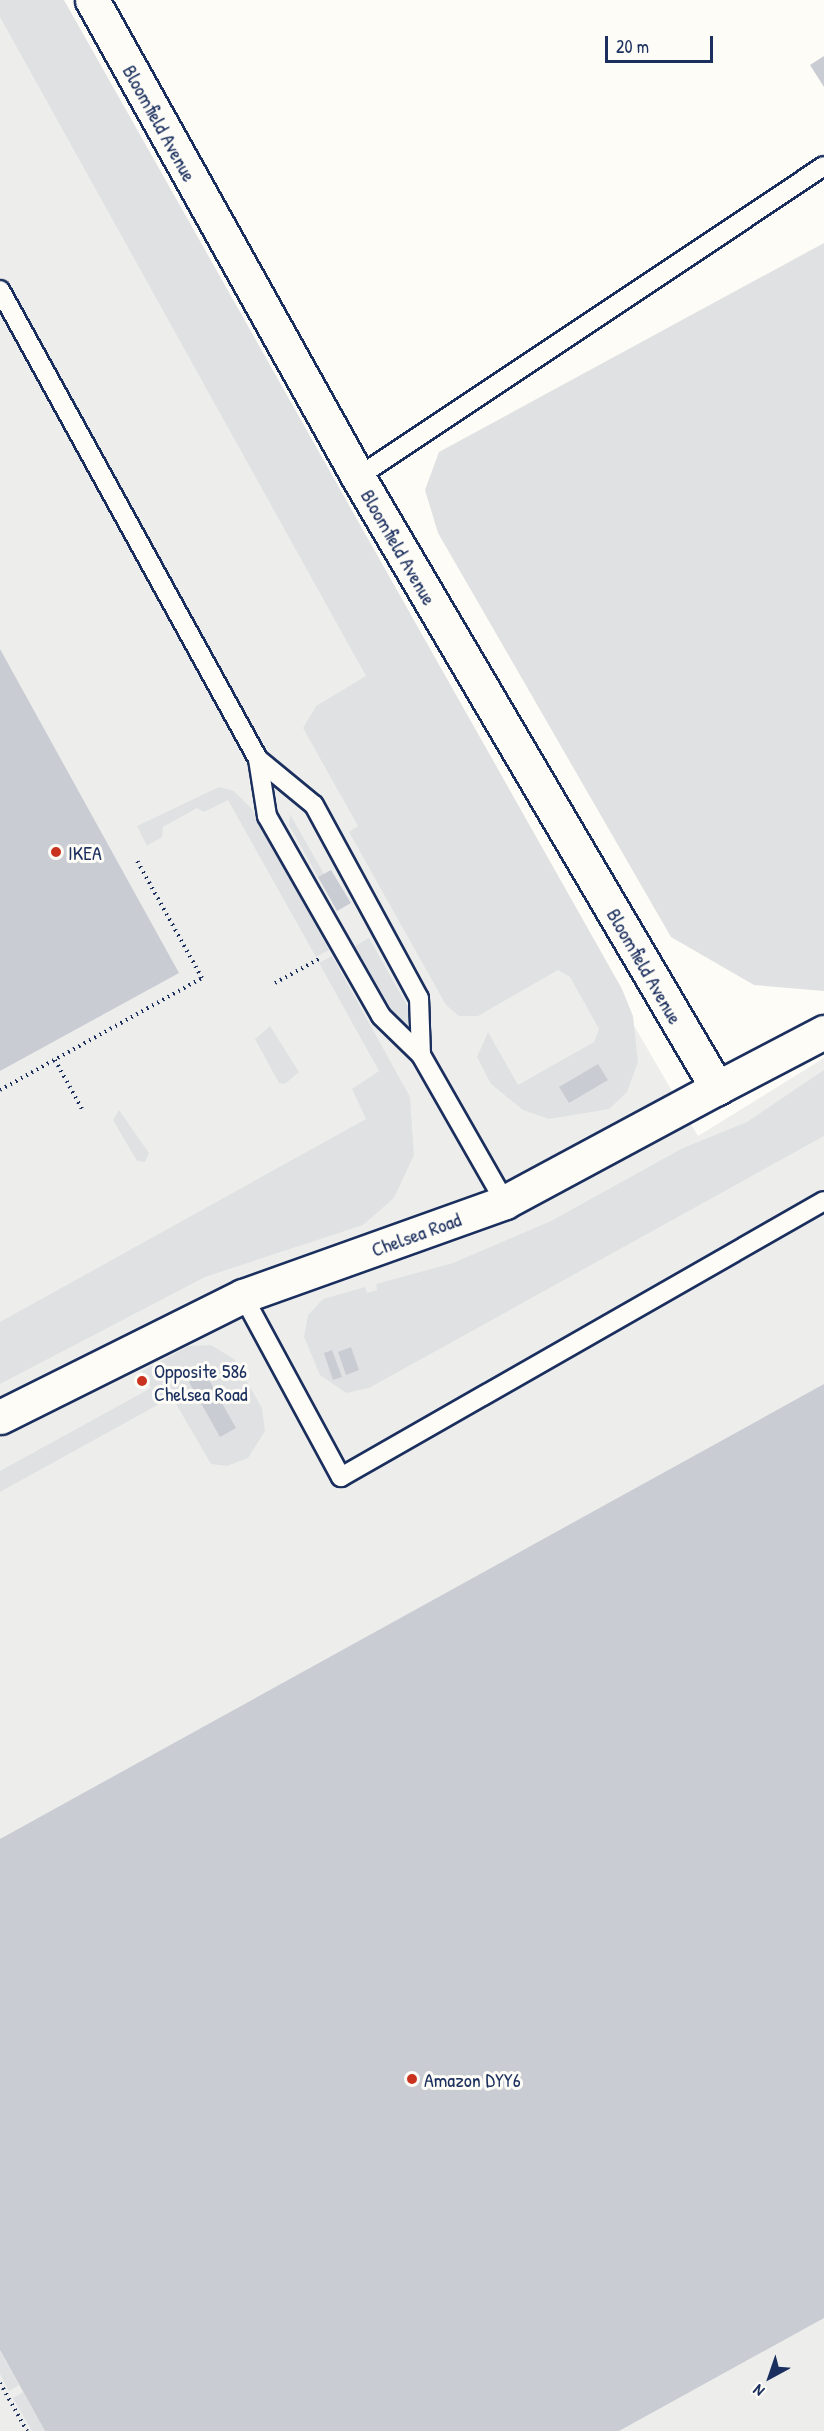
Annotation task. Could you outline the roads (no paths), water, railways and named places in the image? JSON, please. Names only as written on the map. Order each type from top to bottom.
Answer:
[{"type":"street","name":"Bloomfield Avenue","points":[[92,0],[358,477],[717,1088]]},
{"type":"street","name":"Chelsea Road","points":[[0,1417],[243,1296],[505,1202],[824,1032]]},
{"type":"lane","points":[[358,477],[824,166]]},
{"type":"lane","points":[[0,290],[258,759],[267,816],[381,1016],[421,1055],[505,1202]]},
{"type":"lane","points":[[258,759],[314,805],[419,998],[421,1055]]},
{"type":"lane","points":[[243,1296],[341,1477],[824,1202]]},
{"type":"place","name":"IKEA","points":[[56,852]]},
{"type":"place","name":"Opposite 586 Chelsea Road","points":[[142,1381]]},
{"type":"place","name":"Amazon DYY6","points":[[412,2079]]}]
